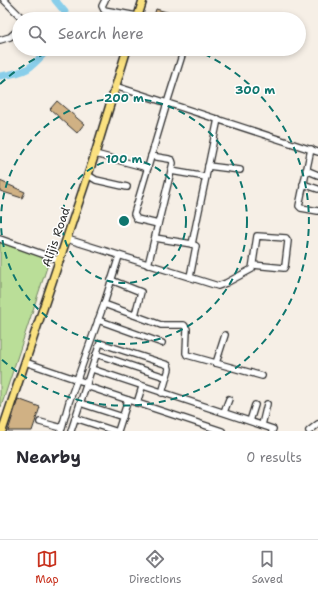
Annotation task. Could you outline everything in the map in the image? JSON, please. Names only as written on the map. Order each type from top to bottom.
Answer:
[{"type":"main road","points":[[139,12],[143,0]]},
{"type":"main road","name":"Alijis Road","points":[[2,431],[95,154],[125,56]]},
{"type":"street","points":[[4,0],[16,12]]},
{"type":"street","points":[[105,0],[102,6],[104,10],[112,12]]},
{"type":"street","points":[[0,40],[12,35]]},
{"type":"street","points":[[158,224],[137,219],[134,214],[182,56]]},
{"type":"street","points":[[116,86],[318,152]]},
{"type":"street","points":[[192,244],[218,119]]},
{"type":"street","points":[[312,149],[299,206],[300,208],[318,211]]},
{"type":"street","points":[[95,154],[148,168]]},
{"type":"street","points":[[148,265],[171,171],[172,160],[151,156]]},
{"type":"street","points":[[208,166],[240,170]]},
{"type":"street","points":[[306,170],[318,175]]},
{"type":"street","points":[[171,171],[206,177]]},
{"type":"street","points":[[88,175],[96,180],[127,187]]},
{"type":"street","points":[[303,184],[318,188]]},
{"type":"street","points":[[67,239],[218,286],[249,271],[253,266],[257,236],[288,239],[284,268],[253,266]]},
{"type":"street","points":[[155,238],[196,246],[190,277]]},
{"type":"street","points":[[0,239],[59,260]]},
{"type":"street","points":[[40,422],[61,430],[119,256]]},
{"type":"street","points":[[111,280],[141,292],[135,315]]},
{"type":"street","points":[[104,304],[161,324],[184,325],[187,329],[187,354],[262,376]]},
{"type":"street","points":[[98,320],[162,343]]},
{"type":"street","points":[[216,363],[225,335]]},
{"type":"street","points":[[71,431],[99,344],[102,343],[168,365],[169,369],[165,377],[162,393]]},
{"type":"street","points":[[96,354],[165,377]]},
{"type":"street","points":[[25,362],[128,400],[222,431]]},
{"type":"street","points":[[92,369],[142,387],[262,425],[273,429],[272,431]]},
{"type":"street","points":[[137,403],[142,387]]},
{"type":"street","points":[[224,412],[229,399]]},
{"type":"street","points":[[75,418],[116,431],[123,417],[128,400]]},
{"type":"street","points":[[80,403],[123,417]]},
{"type":"street","points":[[262,425],[267,404]]},
{"type":"street","points":[[250,421],[255,405]]},
{"type":"street","points":[[309,431],[318,424]]},
{"type":"green space","points":[[0,240],[50,258],[1,407],[0,406]]},
{"type":"building","points":[[156,9],[167,12],[155,12]]},
{"type":"building","points":[[57,101],[84,124],[77,133],[50,109]]},
{"type":"building","points":[[0,181],[25,192],[22,198],[0,191]]},
{"type":"building","points":[[18,399],[40,407],[32,431],[8,431]]},
{"type":"waterway","points":[[55,0],[65,12]]},
{"type":"waterway","points":[[0,76],[27,69],[37,62],[42,56]]}]
